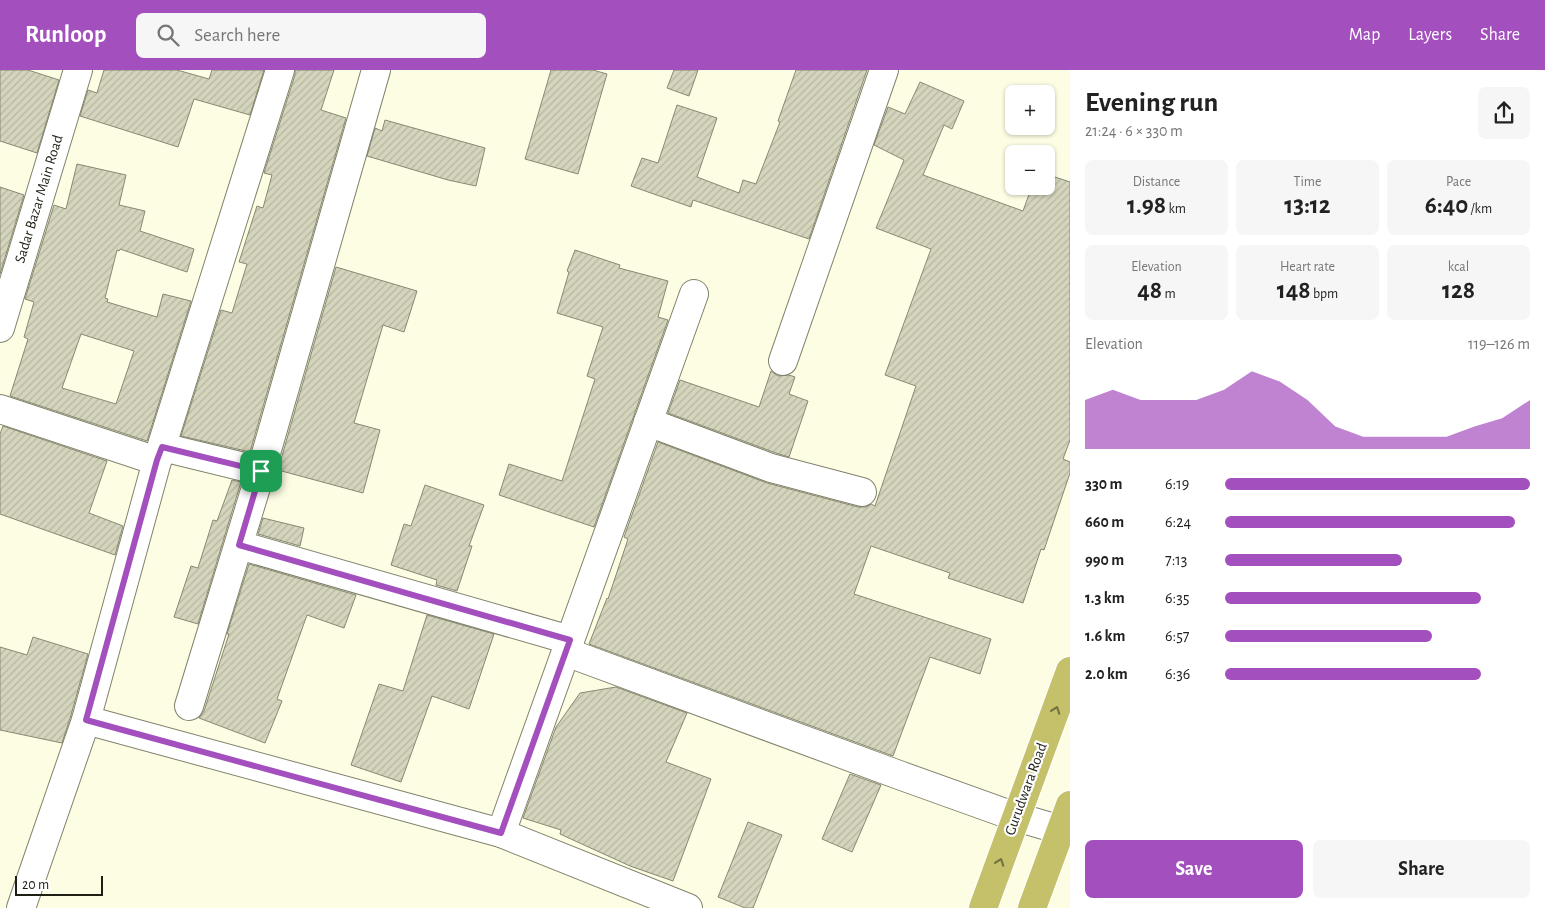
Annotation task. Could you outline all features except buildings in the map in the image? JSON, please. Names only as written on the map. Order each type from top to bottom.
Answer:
[{"type":"main road","name":"Gurudwara Road","points":[[983,908],[1070,671]]},
{"type":"main road","points":[[1032,908],[1070,805]]},
{"type":"street","name":"Sadar Bazar Main Road","points":[[0,328],[78,70]]},
{"type":"street","points":[[20,908],[86,720],[160,454],[280,70]]},
{"type":"street","points":[[189,706],[261,471],[376,70]]},
{"type":"street","points":[[783,361],[884,70]]},
{"type":"street","points":[[501,833],[694,294]]},
{"type":"street","points":[[0,409],[160,454],[261,471]]},
{"type":"street","points":[[648,422],[772,468],[862,492]]},
{"type":"street","points":[[239,545],[568,646],[1016,817],[1061,830]]},
{"type":"street","points":[[86,720],[501,833],[688,908]]},
{"type":"route","points":[[162,447],[261,471],[239,545],[570,640],[501,833],[86,720],[162,447]]}]
